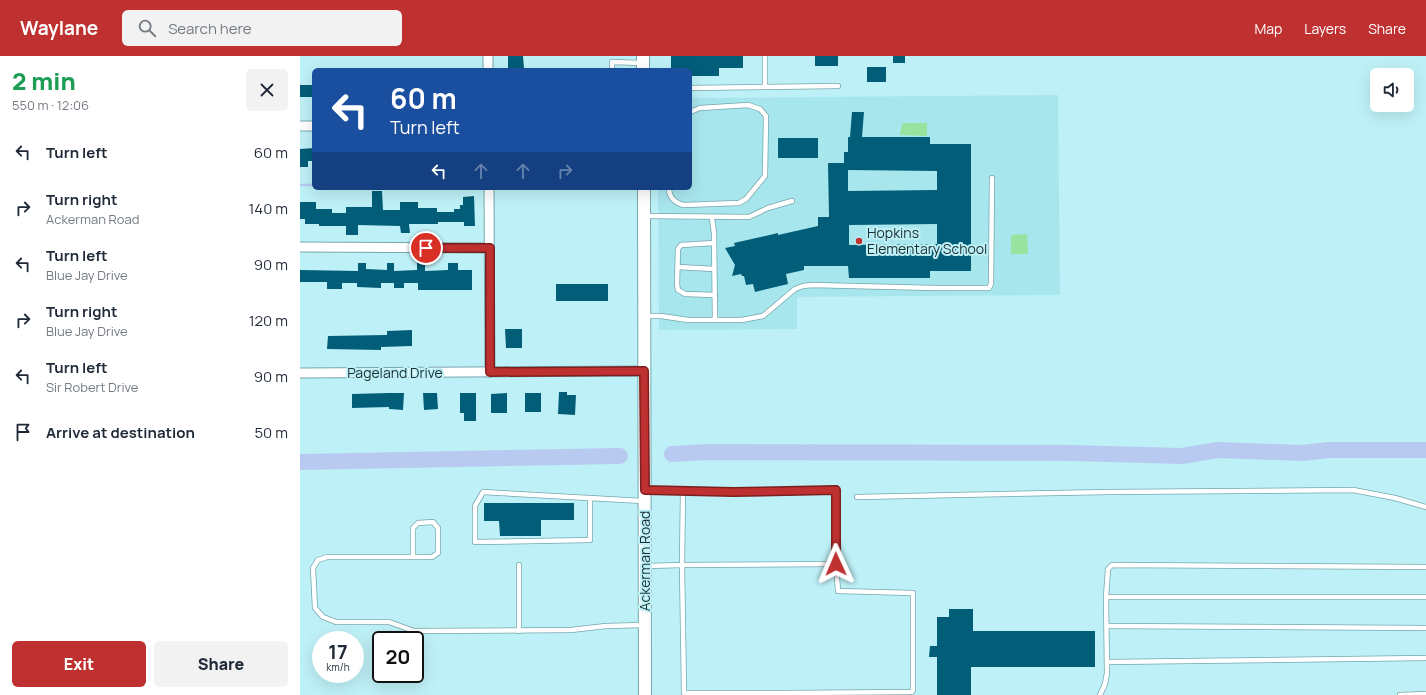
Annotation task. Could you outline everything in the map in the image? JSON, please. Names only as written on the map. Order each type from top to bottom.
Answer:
[{"type":"street","points":[[488,56],[488,68]]},
{"type":"street","points":[[300,126],[312,126]]},
{"type":"street","points":[[489,190],[490,372]]},
{"type":"street","name":"Ackerman Road","points":[[644,190],[645,695]]},
{"type":"street","points":[[300,247],[490,248]]},
{"type":"street","name":"Pageland Drive","points":[[300,373],[644,371]]},
{"type":"lane","points":[[765,56],[765,87]]},
{"type":"lane","points":[[612,66],[612,62],[643,63]]},
{"type":"lane","points":[[692,88],[838,86]]},
{"type":"lane","points":[[669,190],[669,193],[673,199],[684,205],[739,203],[746,199],[765,176],[766,116],[760,108],[748,105],[700,108],[692,111]]},
{"type":"lane","points":[[644,316],[661,316],[688,320],[742,320],[763,316],[795,289],[812,284],[934,288],[989,288],[991,284],[992,178]]},
{"type":"lane","points":[[644,216],[712,218],[749,217],[768,208],[792,201]]},
{"type":"lane","points":[[712,218],[714,243],[715,319]]},
{"type":"lane","points":[[714,243],[681,245],[678,249],[678,290],[685,294],[714,295]]},
{"type":"lane","points":[[678,267],[714,269]]},
{"type":"lane","points":[[590,498],[590,540],[475,542],[475,506],[483,492],[590,498],[645,496],[683,491],[733,492],[836,490],[836,564],[838,591],[913,593],[912,692],[786,694],[684,693],[682,565],[683,491]]},
{"type":"lane","points":[[857,497],[1109,492],[1353,490],[1395,498],[1426,507]]},
{"type":"lane","points":[[413,556],[413,528],[418,523],[433,522],[438,528],[438,553],[432,557],[327,557],[318,560],[314,568],[315,608],[323,616],[336,622],[389,622],[414,631],[571,630],[606,626],[645,625]]},
{"type":"lane","points":[[645,566],[836,564]]},
{"type":"lane","points":[[519,565],[519,631]]},
{"type":"lane","points":[[1100,695],[1105,684],[1108,662],[1106,597],[1108,569],[1112,565],[1426,567]]},
{"type":"lane","points":[[1106,597],[1426,597]]},
{"type":"lane","points":[[1107,626],[1426,628]]},
{"type":"lane","points":[[1108,662],[1426,658]]},
{"type":"lane","points":[[1400,695],[1426,694]]},
{"type":"shaded area","name":"Hopkins Elementary School","points":[[1058,95],[1060,295],[797,297],[797,329],[659,330],[658,190],[692,190],[692,98]]},
{"type":"green space","points":[[927,123],[927,136],[900,135],[902,124]]},
{"type":"green space","points":[[1027,234],[1028,254],[1011,254],[1011,235]]},
{"type":"building","points":[[508,56],[523,56],[524,68],[508,68]]},
{"type":"building","points":[[671,56],[743,56],[743,68],[719,68],[719,76],[692,76],[692,68],[671,68]]},
{"type":"building","points":[[815,56],[838,56],[838,66],[815,66]]},
{"type":"building","points":[[893,56],[905,56],[905,63],[893,63]]},
{"type":"building","points":[[867,67],[886,67],[886,82],[867,82]]},
{"type":"building","points":[[300,85],[312,85],[312,97],[300,97]]},
{"type":"building","points":[[852,112],[864,112],[862,137],[930,137],[930,144],[971,144],[971,271],[930,271],[930,278],[849,278],[848,266],[804,266],[804,270],[786,274],[788,284],[755,292],[753,284],[746,285],[744,276],[741,274],[732,276],[735,265],[725,248],[735,246],[734,243],[818,226],[818,217],[829,217],[828,163],[844,163],[844,152],[848,152],[848,137],[850,137]],"holes":[[[848,170],[937,171],[937,190],[848,191]],[[937,224],[937,244],[849,245],[849,225]]]},
{"type":"building","points":[[778,138],[818,138],[818,158],[778,158]]},
{"type":"building","points":[[312,148],[312,161],[308,161],[308,167],[300,167],[300,149]]},
{"type":"building","points":[[372,191],[382,191],[383,210],[400,210],[400,202],[418,202],[418,208],[437,208],[437,212],[454,212],[454,209],[460,209],[460,205],[463,205],[463,197],[474,196],[475,226],[464,226],[464,222],[409,224],[410,233],[401,233],[400,226],[358,225],[358,235],[346,235],[346,226],[319,226],[319,224],[305,224],[305,219],[300,219],[300,202],[316,202],[316,209],[332,209],[332,213],[346,213],[346,207],[372,207]]},
{"type":"building","points":[[417,261],[425,261],[425,271],[448,270],[448,263],[458,263],[458,270],[472,270],[472,290],[418,290],[418,283],[404,283],[404,288],[394,288],[394,283],[381,283],[381,288],[357,287],[357,283],[342,283],[342,289],[327,289],[327,282],[300,282],[300,270],[358,271],[358,263],[366,263],[366,269],[387,270],[387,263],[394,263],[394,271],[417,270]]},
{"type":"building","points":[[556,284],[608,284],[608,301],[556,301]]},
{"type":"building","points":[[505,329],[522,329],[522,348],[506,348]]},
{"type":"building","points":[[412,330],[412,346],[381,347],[381,350],[327,349],[328,336],[387,335],[387,331]]},
{"type":"building","points":[[559,392],[567,392],[567,395],[576,395],[575,415],[558,414]]},
{"type":"building","points":[[404,393],[403,410],[389,409],[389,407],[352,408],[352,394]]},
{"type":"building","points":[[423,393],[437,393],[438,409],[424,410]]},
{"type":"building","points":[[460,393],[476,393],[476,421],[464,421],[464,413],[460,413]]},
{"type":"building","points":[[507,393],[507,413],[491,413],[491,394]]},
{"type":"building","points":[[525,393],[541,393],[541,412],[525,412]]},
{"type":"building","points":[[484,503],[574,503],[574,520],[541,520],[541,536],[500,536],[499,521],[484,521]]},
{"type":"building","points":[[949,609],[973,609],[973,631],[1095,631],[1095,667],[971,667],[971,695],[937,695],[937,657],[929,657],[930,646],[937,646],[937,617],[949,617]]},
{"type":"waterway","points":[[300,185],[312,185]]},
{"type":"waterway","points":[[672,454],[707,452],[1071,453],[1182,456],[1218,450],[1302,453],[1329,450],[1426,450]]},
{"type":"waterway","points":[[300,462],[620,456]]},
{"type":"place","name":"Hopkins Elementary School","points":[[859,241]]},
{"type":"route","points":[[426,248],[490,248],[490,372],[644,371],[645,490],[733,492],[836,490],[836,564]]}]
